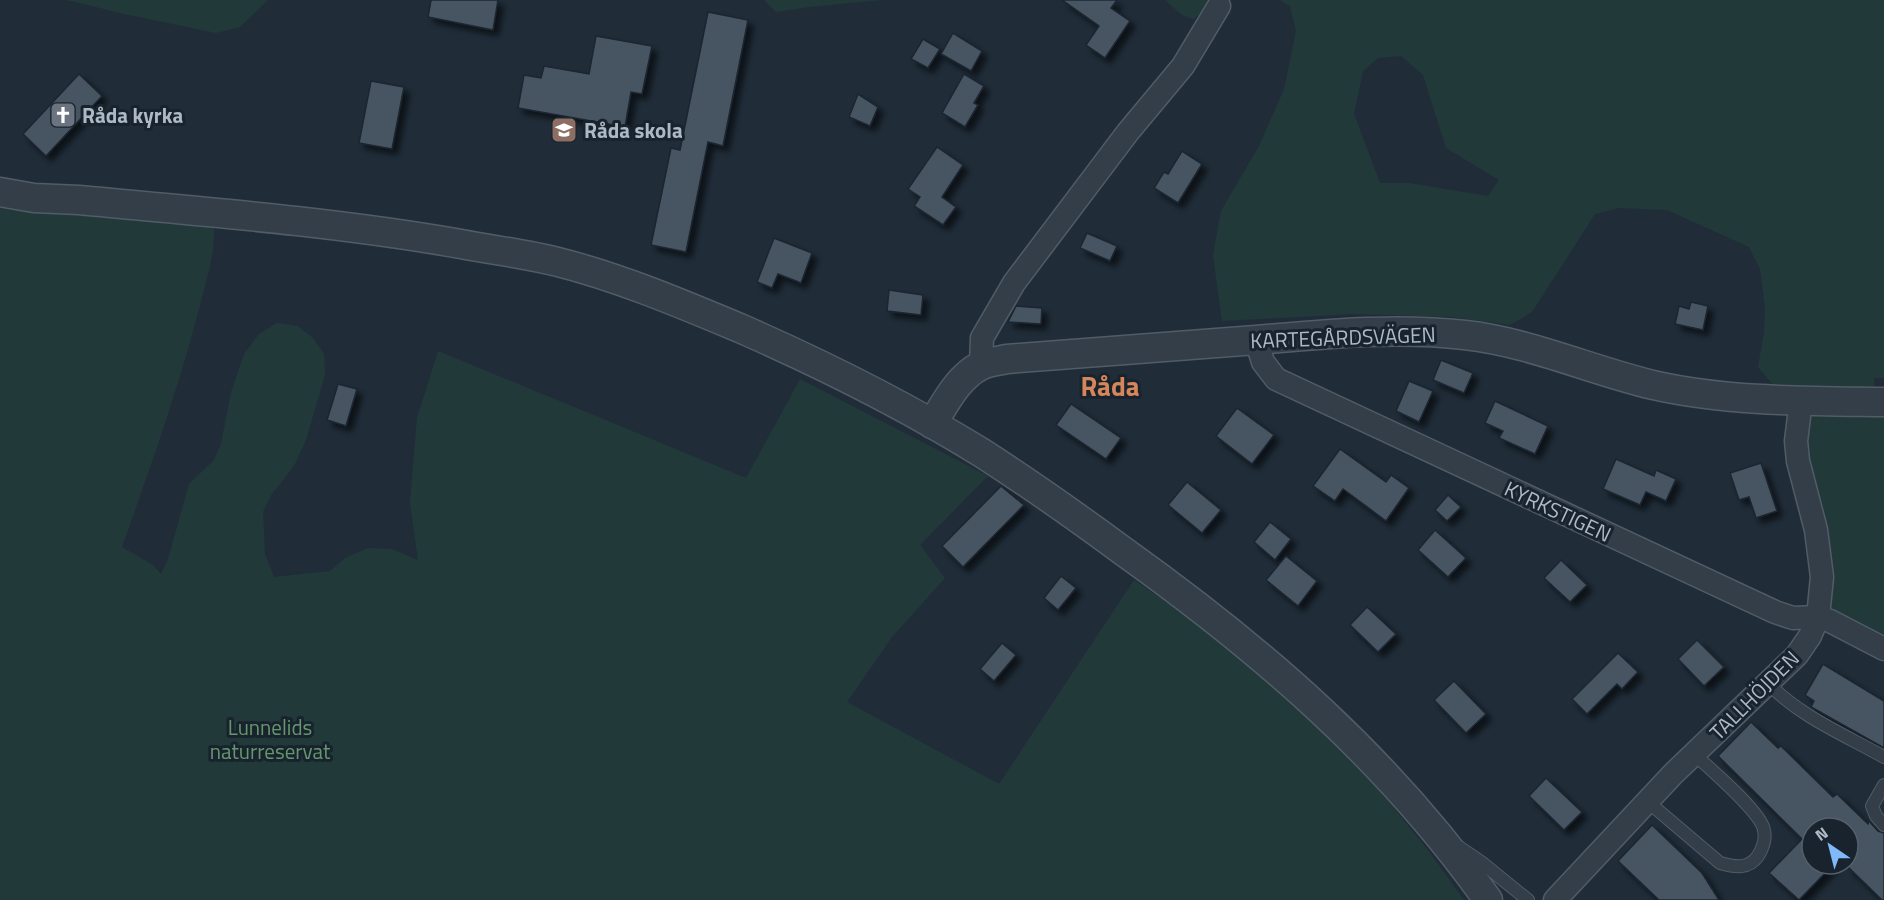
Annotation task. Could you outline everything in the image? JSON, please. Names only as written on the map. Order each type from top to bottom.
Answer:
[{"type":"street","points":[[981,365],[982,338],[1014,283],[1128,132],[1183,66],[1219,6]]},
{"type":"street","points":[[0,192],[34,198],[79,200],[374,230],[556,262],[656,294],[826,368],[980,452],[1054,501],[1199,607],[1252,650],[1364,751],[1396,784],[1488,900]]},
{"type":"street","name":"KARTEGÅRDSVÄGEN","points":[[932,424],[957,386],[970,373],[981,365],[1007,359],[1353,332],[1411,330],[1467,335],[1508,342],[1654,385],[1704,393],[1801,401],[1884,402]]},
{"type":"street","name":"KYRKSTIGEN","points":[[1256,340],[1263,362],[1276,380],[1775,612],[1793,618],[1818,617],[1884,649]]},
{"type":"street","name":"TALLHÖJDEN","points":[[1555,900],[1647,801],[1797,655],[1809,636],[1818,617],[1822,577],[1816,530],[1798,461],[1796,441],[1801,401]]},
{"type":"lane","points":[[1768,683],[1805,713],[1884,757]]},
{"type":"lane","points":[[1647,801],[1720,863],[1733,867],[1746,866],[1757,858],[1764,844],[1764,828],[1754,812],[1694,754]]},
{"type":"lane","points":[[1884,785],[1872,806],[1876,816],[1884,825]]},
{"type":"lane","points":[[1449,848],[1459,847],[1528,900]]},
{"type":"green space","points":[[67,0],[268,0],[240,27],[216,33]]},
{"type":"green space","points":[[764,0],[882,0],[776,12]]},
{"type":"green space","points":[[1165,0],[1213,0],[1194,19],[1182,15]]},
{"type":"green space","points":[[1279,0],[1884,0],[1884,378],[1874,378],[1876,410],[1884,410],[1884,635],[1825,610],[1804,447],[1804,422],[1758,367],[1764,333],[1765,308],[1760,269],[1749,247],[1667,210],[1619,208],[1595,214],[1532,312],[1510,325],[1451,317],[1352,314],[1222,321],[1213,255],[1221,211],[1259,146],[1284,89],[1296,31],[1290,6]],"holes":[[[1401,56],[1423,75],[1446,148],[1499,180],[1488,196],[1409,183],[1380,183],[1354,114],[1363,71],[1378,58]]]},
{"type":"green space","name":"Lunnelids naturreservat","points":[[0,208],[214,223],[210,267],[191,339],[122,547],[153,565],[161,574],[168,559],[189,484],[214,460],[221,444],[231,392],[244,354],[259,334],[277,323],[298,326],[313,338],[324,354],[325,375],[306,440],[294,466],[271,495],[263,512],[265,554],[274,577],[330,571],[345,558],[368,548],[392,549],[418,560],[410,502],[417,418],[438,351],[746,478],[800,379],[988,476],[920,545],[945,578],[892,637],[847,702],[999,784],[1134,580],[1205,628],[1289,701],[1375,785],[1428,850],[1464,900],[0,900]]},
{"type":"building","points":[[431,0],[498,0],[493,30],[428,17]]},
{"type":"building","points":[[1062,0],[1117,0],[1111,8],[1130,21],[1105,58],[1086,45],[1099,26]]},
{"type":"building","points":[[708,12],[748,20],[723,146],[708,142],[686,252],[651,245],[671,148],[680,150]]},
{"type":"building","points":[[953,33],[982,51],[971,71],[941,54]]},
{"type":"building","points":[[596,36],[652,46],[642,94],[631,92],[625,127],[518,108],[524,75],[541,78],[544,66],[589,74]]},
{"type":"building","points":[[923,39],[940,49],[928,68],[911,59]]},
{"type":"building","name":"Råda kyrka","points":[[79,74],[102,96],[46,156],[23,134]]},
{"type":"building","points":[[964,74],[984,86],[974,103],[978,105],[965,127],[942,113]]},
{"type":"building","points":[[371,81],[404,87],[392,149],[359,143]]},
{"type":"building","points":[[858,94],[878,107],[870,126],[849,117]]},
{"type":"building","points":[[937,147],[963,165],[942,197],[956,207],[943,225],[914,206],[920,197],[908,189]]},
{"type":"building","points":[[1182,151],[1202,164],[1178,203],[1154,188],[1164,172],[1168,174]]},
{"type":"building","points":[[1087,233],[1117,246],[1110,261],[1080,248]]},
{"type":"building","points":[[774,238],[812,253],[801,283],[778,274],[772,288],[757,282]]},
{"type":"building","points":[[889,290],[923,295],[921,315],[887,311]]},
{"type":"building","points":[[1691,302],[1708,306],[1703,330],[1675,324],[1679,306],[1689,309]]},
{"type":"building","points":[[1016,306],[1042,308],[1041,324],[1008,322]]},
{"type":"building","points":[[1441,360],[1473,373],[1464,393],[1433,380]]},
{"type":"building","points":[[1409,381],[1433,391],[1419,422],[1396,411]]},
{"type":"building","points":[[338,384],[357,389],[346,426],[327,420]]},
{"type":"building","points":[[1495,401],[1548,426],[1535,454],[1499,438],[1503,431],[1485,423]]},
{"type":"building","points":[[1071,404],[1121,438],[1106,459],[1056,425]]},
{"type":"building","points":[[1237,408],[1274,435],[1252,464],[1216,436]]},
{"type":"building","points":[[1340,449],[1386,482],[1391,475],[1409,488],[1386,521],[1343,489],[1335,501],[1313,486]]},
{"type":"building","points":[[1616,459],[1654,476],[1656,470],[1676,479],[1666,501],[1646,492],[1640,505],[1603,489]]},
{"type":"building","points":[[1761,463],[1777,511],[1756,518],[1749,497],[1739,500],[1730,473]]},
{"type":"building","points":[[1187,482],[1221,510],[1202,533],[1168,505]]},
{"type":"building","points":[[1001,486],[1024,505],[963,567],[942,546]]},
{"type":"building","points":[[1448,495],[1461,507],[1447,521],[1435,510]]},
{"type":"building","points":[[1270,522],[1291,539],[1275,560],[1254,542]]},
{"type":"building","points":[[1435,530],[1466,558],[1448,577],[1418,550]]},
{"type":"building","points":[[1286,556],[1317,581],[1298,606],[1266,580]]},
{"type":"building","points":[[1561,560],[1587,585],[1570,602],[1544,578]]},
{"type":"building","points":[[1061,576],[1076,588],[1058,610],[1044,598]]},
{"type":"building","points":[[1367,607],[1396,634],[1378,652],[1350,625]]},
{"type":"building","points":[[1697,640],[1724,667],[1704,686],[1678,659]]},
{"type":"building","points":[[1002,643],[1016,655],[994,681],[980,669]]},
{"type":"building","points":[[1618,653],[1638,672],[1622,689],[1617,684],[1587,714],[1572,699]]},
{"type":"building","points":[[1823,664],[1884,701],[1884,748],[1811,707],[1814,701],[1805,695]]},
{"type":"building","points":[[1454,681],[1486,714],[1466,733],[1434,700]]},
{"type":"building","points":[[1751,722],[1778,748],[1781,746],[1833,797],[1837,794],[1860,816],[1800,816],[1800,837],[1718,756]]},
{"type":"building","points":[[1546,778],[1582,812],[1564,830],[1529,796]]},
{"type":"building","points":[[1860,816],[1884,833],[1884,900],[1857,876],[1860,876]]},
{"type":"building","points":[[1652,825],[1702,873],[1719,900],[1659,900],[1618,861]]},
{"type":"building","points":[[1800,841],[1800,876],[1822,876],[1799,900],[1769,873]]},
{"type":"place","name":"Råda kyrka","points":[[63,115]]},
{"type":"place","name":"Råda skola","points":[[564,130]]},
{"type":"district","name":"Råda","points":[[1110,385]]}]
